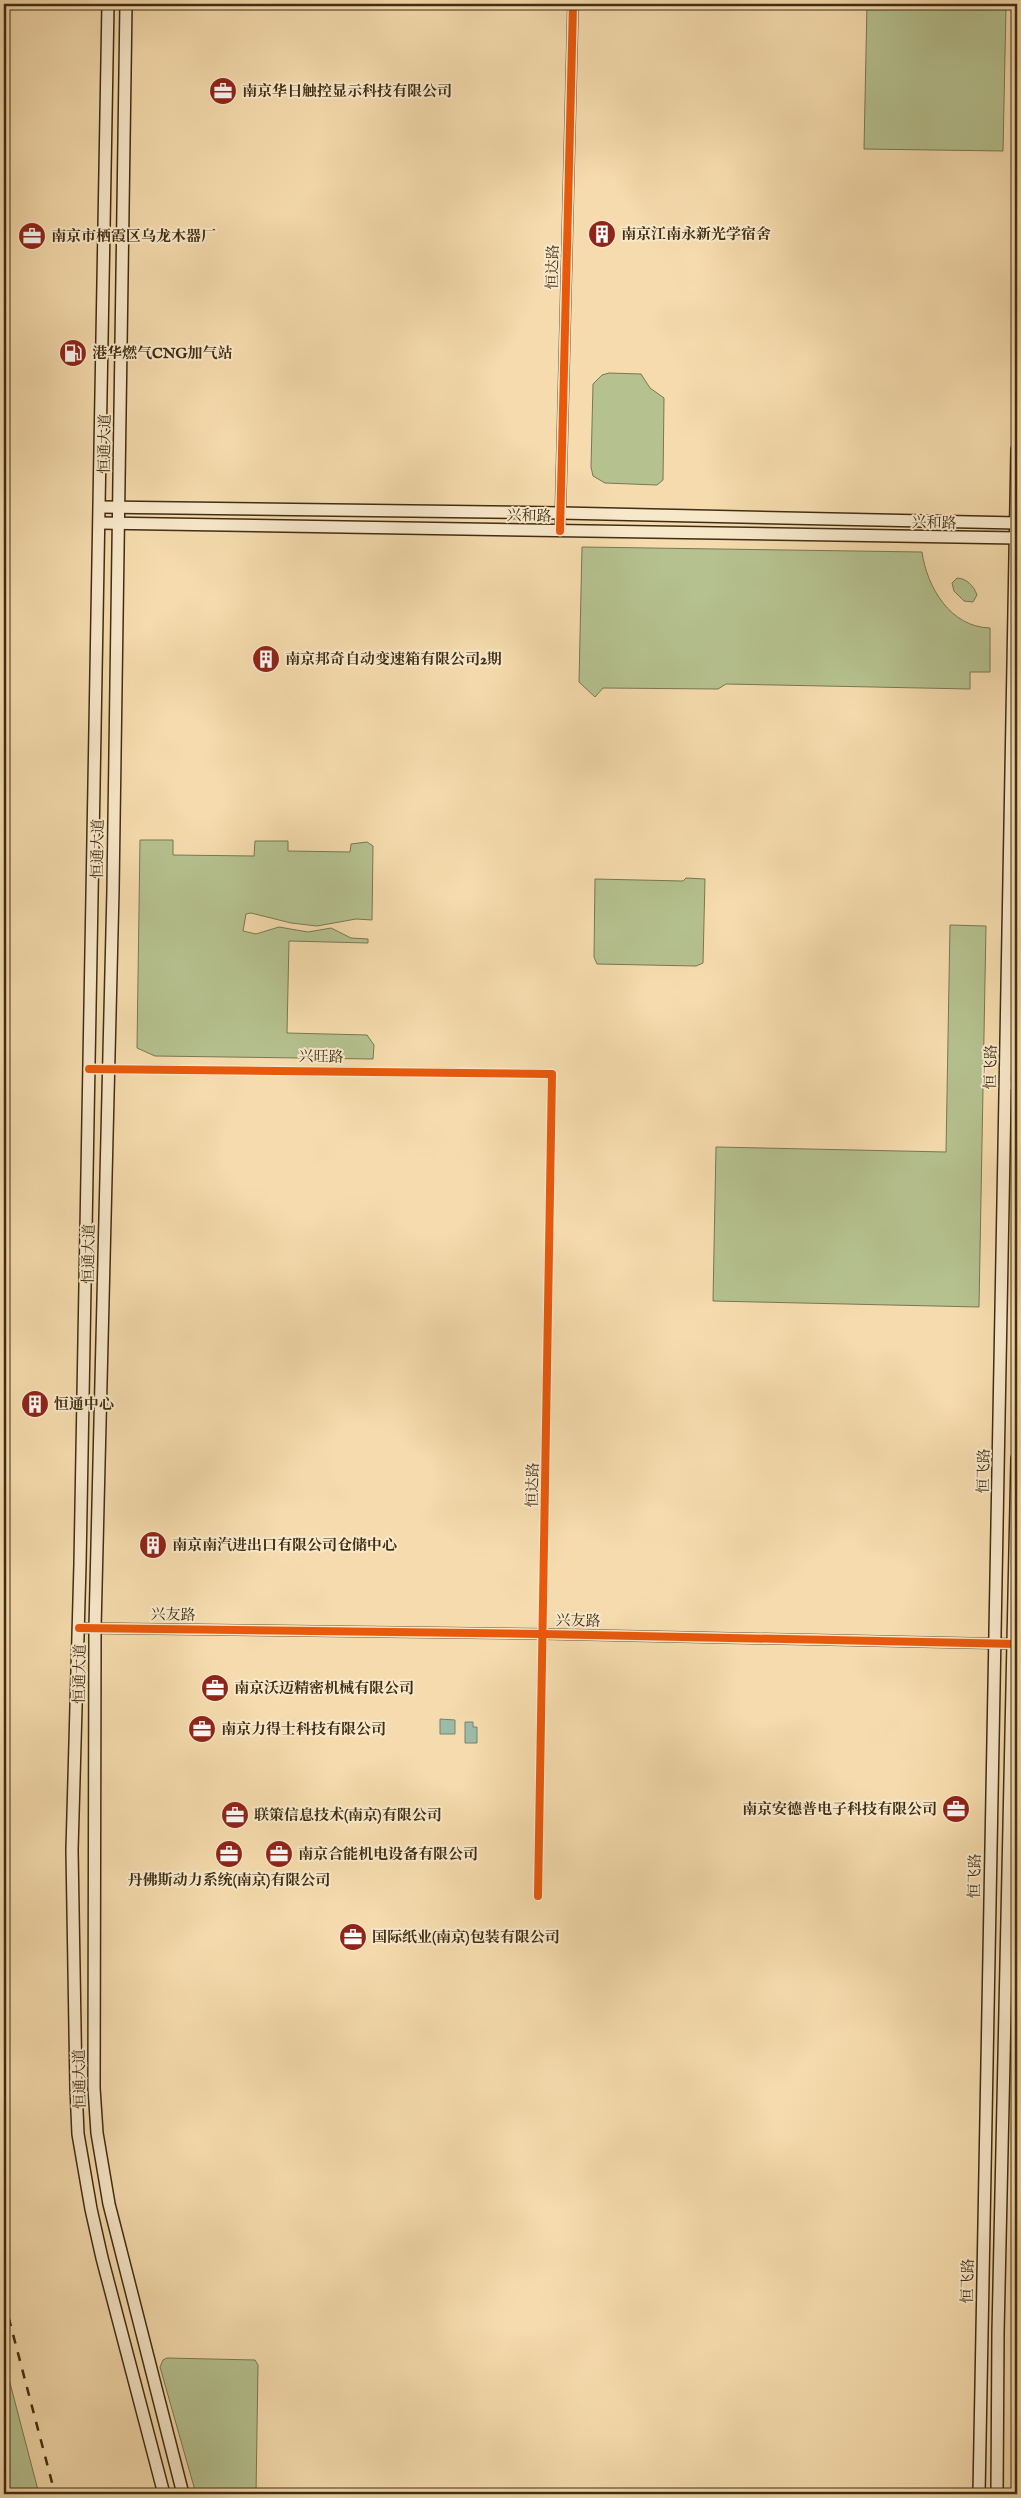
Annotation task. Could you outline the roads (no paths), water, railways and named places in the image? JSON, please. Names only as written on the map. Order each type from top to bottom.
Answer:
[{"type":"main road","name":"恒通大道","points":[[108,4],[90,1069],[79,1628],[72,1850],[78,2134],[102,2258],[164,2494]]},
{"type":"main road","name":"恒通大道","points":[[126,4],[113,890],[107,1069],[95,1628],[94,2088],[96,2133],[109,2204],[183,2494]]},
{"type":"main road","name":"恒飞路","points":[[979,2494],[994,1643],[1012,1085],[1017,449]]},
{"type":"main road","name":"兴和路","points":[[100,507],[561,513],[1016,523]]},
{"type":"main road","name":"兴和路","points":[[100,523],[1016,538]]},
{"type":"main road","name":"恒飞路","points":[[997,2494],[1015,1644],[1017,1458]]},
{"type":"street","name":"恒达路","points":[[560,531],[573,4]]},
{"type":"street","name":"兴旺路","points":[[90,1069],[552,1074]]},
{"type":"street","name":"恒达路","points":[[538,1896],[552,1074]]},
{"type":"street","name":"兴友路","points":[[79,1628],[543,1634],[1015,1644]]},
{"type":"railway","points":[[4,2300],[55,2494]]},
{"type":"place","name":"南京华日触控显示科技有限公司","points":[[223,91]]},
{"type":"place","name":"南京江南永新光学宿舍","points":[[602,234]]},
{"type":"place","name":"南京市栖霞区乌龙木器厂","points":[[32,236]]},
{"type":"place","name":"港华燃气CNG加气站","points":[[73,353]]},
{"type":"place","name":"南京邦奇自动变速箱有限公司2期","points":[[266,659]]},
{"type":"place","name":"恒通中心","points":[[35,1404]]},
{"type":"place","name":"南京南汽进出口有限公司仓储中心","points":[[153,1545]]},
{"type":"place","name":"南京沃迈精密机械有限公司","points":[[215,1688]]},
{"type":"place","name":"南京力得士科技有限公司","points":[[202,1729]]},
{"type":"place","name":"南京安德普电子科技有限公司","points":[[956,1809]]},
{"type":"place","name":"联策信息技术(南京)有限公司","points":[[235,1815]]},
{"type":"place","name":"丹佛斯动力系统(南京)有限公司","points":[[229,1854]]},
{"type":"place","name":"南京合能机电设备有限公司","points":[[279,1854]]},
{"type":"place","name":"国际纸业(南京)包装有限公司","points":[[353,1937]]}]
